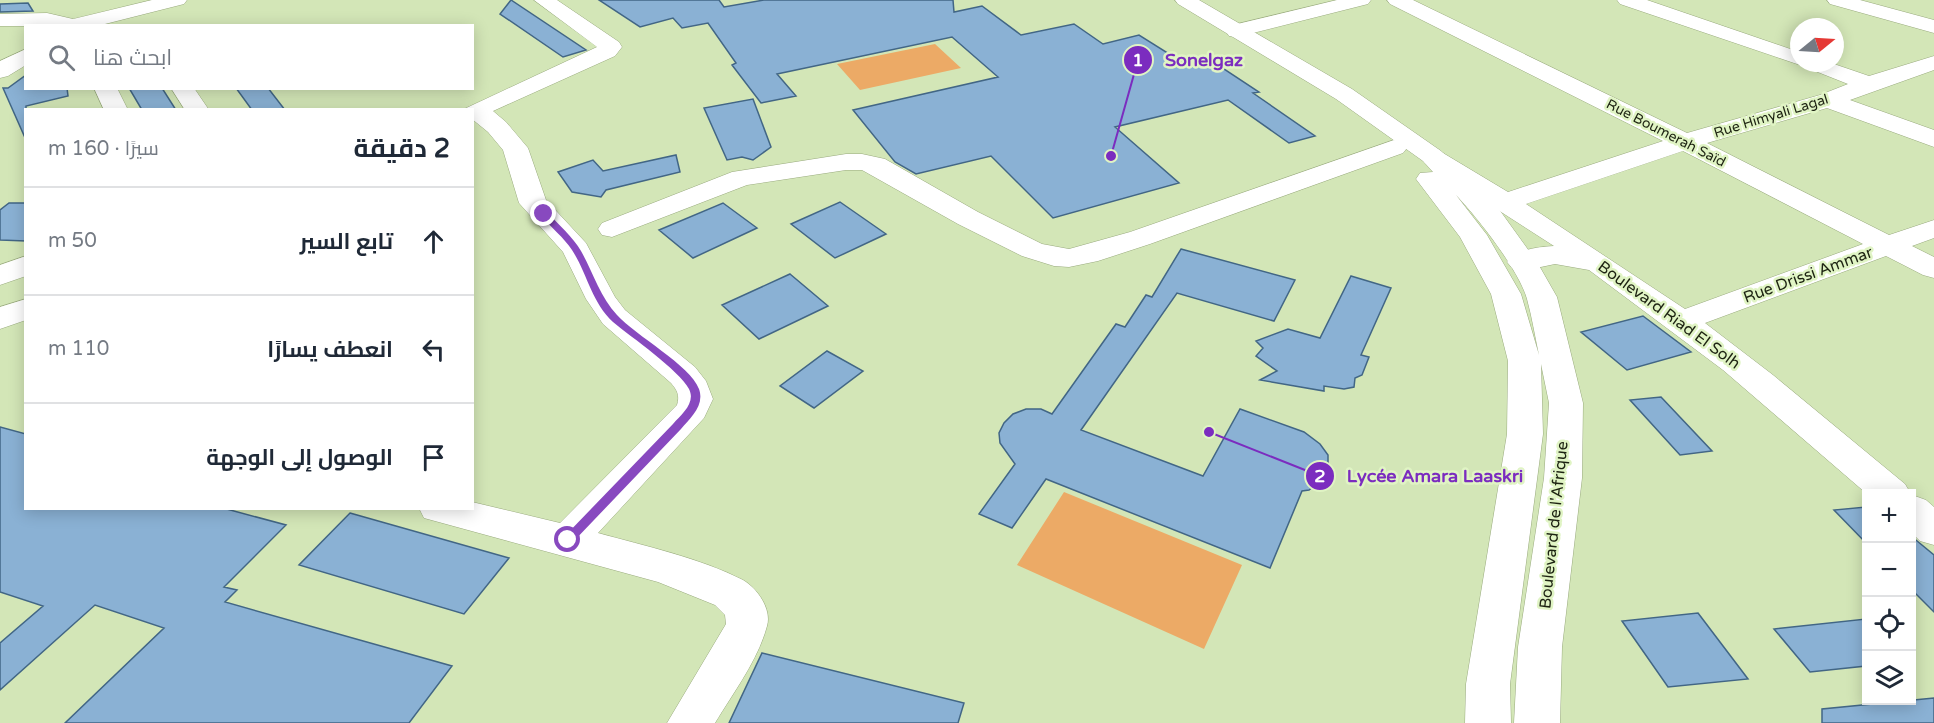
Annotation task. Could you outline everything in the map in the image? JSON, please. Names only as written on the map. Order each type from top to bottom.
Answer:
[{"type":"street","points":[[75,24],[177,0]]},
{"type":"street","points":[[544,0],[611,46],[607,51],[475,111],[497,127],[515,148],[533,203],[576,249],[601,299],[614,317],[683,375],[694,389],[696,399],[692,410],[568,540]]},
{"type":"street","points":[[1169,0],[1349,115],[1394,148],[1436,185],[1473,235],[1506,294],[1524,361],[1525,434],[1488,684],[1488,723]]},
{"type":"street","name":"Boulevard de l'Afrique","points":[[1185,0],[1344,94],[1432,156],[1483,207],[1522,262],[1542,297],[1566,403],[1563,478],[1540,646],[1537,723]]},
{"type":"street","points":[[1292,0],[1334,23]]},
{"type":"street","points":[[1249,38],[1314,12],[1361,0]]},
{"type":"street","points":[[1249,38],[1334,23],[1347,18],[1372,0]]},
{"type":"street","name":"Rue Boumerah Saïd","points":[[1397,0],[1685,142],[1934,269]]},
{"type":"street","points":[[1627,0],[1790,56]]},
{"type":"street","points":[[1837,0],[1934,27]]},
{"type":"street","points":[[0,20],[47,19],[69,24]]},
{"type":"street","points":[[0,71],[20,44]]},
{"type":"street","name":"Rue Himyali Lagal","points":[[1505,202],[1685,142],[1828,100],[1934,63]]},
{"type":"street","points":[[1835,72],[1869,84]]},
{"type":"street","points":[[106,90],[115,108]]},
{"type":"street","points":[[183,90],[196,108]]},
{"type":"street","points":[[1828,100],[1934,139]]},
{"type":"street","points":[[612,229],[741,178],[815,165],[862,162],[876,165],[968,218],[1032,250],[1054,257],[1070,258],[1088,255],[1140,238],[1394,148]]},
{"type":"street","name":"Boulevard Riad El Solh","points":[[1432,156],[1603,266],[1682,321],[1776,396],[1886,489]]},
{"type":"street","name":"Rue Drissi Ammar","points":[[1682,321],[1934,228]]},
{"type":"street","points":[[1522,262],[1542,255],[1563,256],[1603,266]]},
{"type":"street","points":[[0,276],[24,267]]},
{"type":"street","points":[[0,319],[24,309]]},
{"type":"street","points":[[446,510],[568,540],[667,568],[730,593],[746,609],[747,624],[737,647],[690,723]]},
{"type":"shaded area","points":[[935,44],[961,68],[860,90],[837,64]]},
{"type":"shaded area","points":[[1064,492],[1242,565],[1204,649],[1017,565]]},
{"type":"building","points":[[511,0],[586,50],[563,57],[500,14]]},
{"type":"building","points":[[599,0],[719,0],[724,7],[764,0],[953,0],[954,12],[982,6],[1021,35],[1074,24],[1103,44],[1139,35],[1185,64],[1209,59],[1259,92],[1253,93],[1315,136],[1289,143],[1228,100],[1115,127],[1179,183],[1053,218],[991,156],[916,174],[895,162],[853,110],[998,77],[952,37],[777,74],[796,96],[761,103],[732,65],[736,63],[708,23],[682,28],[673,18],[640,27]]},
{"type":"building","points":[[28,3],[33,11],[0,12],[0,4]]},
{"type":"building","points":[[24,76],[24,90],[67,90],[68,96],[26,106],[24,108],[24,135],[3,88],[8,88]]},
{"type":"building","points":[[130,90],[163,90],[175,108],[141,108]]},
{"type":"building","points":[[237,90],[270,90],[283,108],[251,108]]},
{"type":"building","points":[[753,99],[771,147],[753,160],[742,157],[727,160],[704,108]]},
{"type":"building","points":[[676,155],[680,172],[606,190],[601,197],[572,192],[558,172],[593,160],[603,171]]},
{"type":"building","points":[[840,202],[886,234],[835,258],[791,224]]},
{"type":"building","points":[[9,203],[24,203],[24,241],[0,240],[0,210]]},
{"type":"building","points":[[723,203],[757,228],[693,258],[659,230]]},
{"type":"building","points":[[1181,249],[1295,280],[1274,321],[1177,293],[1081,430],[1203,476],[1240,409],[1304,432],[1320,444],[1328,455],[1328,468],[1322,480],[1309,490],[1302,491],[1270,568],[1046,479],[1012,528],[979,514],[1015,464],[1000,443],[999,433],[1004,423],[1013,414],[1026,409],[1041,409],[1052,414],[1116,324],[1125,327],[1146,295],[1152,297]]},
{"type":"building","points":[[790,274],[828,306],[759,339],[722,305]]},
{"type":"building","points":[[1351,276],[1391,288],[1361,355],[1369,357],[1362,375],[1355,378],[1354,387],[1344,389],[1324,386],[1324,391],[1260,380],[1277,371],[1256,356],[1263,348],[1256,341],[1288,329],[1320,338]]},
{"type":"building","points":[[1643,316],[1691,352],[1627,370],[1581,332]]},
{"type":"building","points":[[827,351],[863,371],[814,408],[780,386]]},
{"type":"building","points":[[1661,397],[1712,451],[1680,455],[1630,400]]},
{"type":"building","points":[[0,427],[24,433],[24,510],[230,510],[286,525],[224,587],[237,590],[225,602],[452,666],[409,723],[65,723],[164,628],[95,605],[0,690],[0,643],[43,606],[0,592]]},
{"type":"building","points":[[1862,507],[1862,539],[1834,510]]},
{"type":"building","points":[[350,513],[509,558],[464,614],[299,565]]},
{"type":"building","points":[[1916,540],[1934,555],[1934,612],[1916,594]]},
{"type":"building","points":[[1698,613],[1748,679],[1668,687],[1622,621]]},
{"type":"building","points":[[1862,619],[1862,666],[1810,672],[1774,629]]},
{"type":"building","points":[[762,653],[964,703],[958,723],[729,723]]},
{"type":"building","points":[[1934,698],[1934,723],[1822,723],[1822,709],[1863,705],[1916,705],[1916,700]]},
{"type":"place","name":"Sonelgaz","points":[[1111,156]]},
{"type":"place","name":"Lycée Amara Laaskri","points":[[1209,432]]},
{"type":"route","points":[[544,214],[576,249],[601,299],[614,317],[683,375],[694,389],[696,399],[692,410],[568,540]]}]
